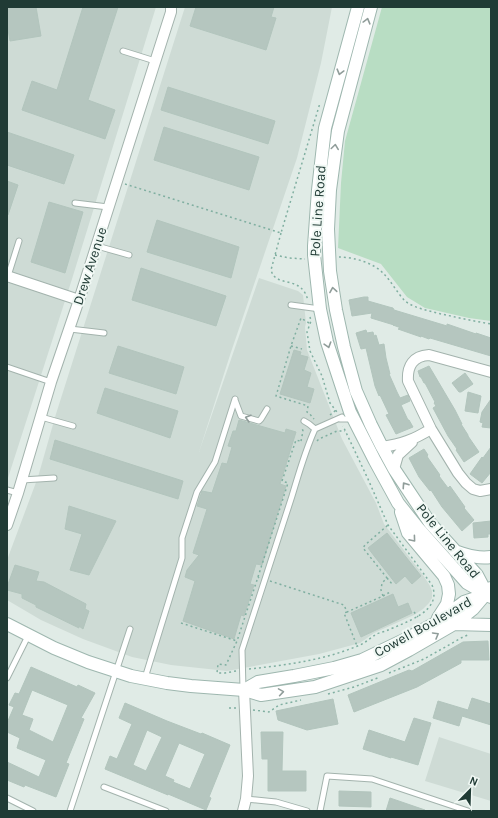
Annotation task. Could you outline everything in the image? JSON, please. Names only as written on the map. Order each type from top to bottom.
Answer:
[{"type":"main road","name":"Pole Line Road","points":[[358,7],[325,128],[318,190],[314,246],[314,308],[326,342],[348,417],[375,461],[398,503],[467,583],[490,593]]},
{"type":"main road","name":"Pole Line Road","points":[[370,7],[338,131],[330,190],[328,230],[330,272],[336,310],[356,391],[381,452],[430,523],[477,575],[490,593]]},
{"type":"main road","points":[[398,503],[408,533],[444,576],[448,585],[448,604],[434,624]]},
{"type":"main road","points":[[455,551],[475,557],[486,558],[491,556]]},
{"type":"main road","name":"Cowell Boulevard","points":[[7,624],[54,648],[116,671],[144,679],[191,686],[244,690],[261,695],[315,687],[335,674],[434,624],[464,602],[490,593]]},
{"type":"main road","name":"Cowell Boulevard","points":[[335,674],[381,665],[454,624],[490,593]]},
{"type":"main road","points":[[454,624],[491,625]]},
{"type":"street","name":"Drew Avenue","points":[[7,525],[51,382],[97,246],[116,181],[171,12],[171,7]]},
{"type":"street","points":[[7,276],[79,300]]},
{"type":"street","points":[[491,372],[429,355],[422,355],[413,361],[408,374],[408,381],[431,430],[458,473],[473,489],[480,492],[491,489]]},
{"type":"street","points":[[381,452],[414,439],[431,430]]},
{"type":"street","points":[[389,465],[414,439]]},
{"type":"street","points":[[243,811],[246,799],[248,776],[244,690]]},
{"type":"lane","points":[[123,51],[155,61]]},
{"type":"lane","points":[[75,203],[108,207]]},
{"type":"lane","points":[[7,276],[19,241]]},
{"type":"lane","points":[[97,246],[129,256]]},
{"type":"lane","points":[[291,305],[314,308]]},
{"type":"lane","points":[[70,329],[104,333]]},
{"type":"lane","points":[[7,367],[51,382]]},
{"type":"lane","points":[[348,417],[353,408],[356,391]]},
{"type":"lane","points":[[144,679],[182,558],[182,538],[197,492],[214,462],[235,399],[241,416],[259,421],[268,409]]},
{"type":"lane","points":[[41,417],[74,426]]},
{"type":"lane","points":[[244,690],[242,650],[292,496],[298,472],[308,443],[315,429],[348,417],[360,420],[381,452]]},
{"type":"lane","points":[[304,421],[315,429]]},
{"type":"lane","points":[[22,480],[54,478]]},
{"type":"lane","points":[[7,490],[18,493]]},
{"type":"lane","points":[[70,811],[130,629]]},
{"type":"lane","points":[[7,678],[29,635]]},
{"type":"lane","points":[[320,811],[327,776],[372,779],[468,811]]},
{"type":"lane","points":[[104,787],[166,811]]},
{"type":"lane","points":[[7,798],[33,811]]},
{"type":"lane","points":[[246,799],[276,802],[307,811]]},
{"type":"path","points":[[254,669],[295,663],[333,654],[357,646],[375,635],[418,617],[429,607],[434,599],[434,589],[432,585],[388,525],[345,432],[348,417],[336,410],[330,403],[322,376],[310,351],[307,330],[314,308],[306,293],[300,287],[292,283],[279,280],[272,274],[281,233],[320,103]]},
{"type":"path","points":[[116,181],[281,233]]},
{"type":"path","points":[[275,255],[305,259]]},
{"type":"path","points":[[337,257],[347,257],[371,265],[383,273],[405,301],[418,308],[470,321],[491,324]]},
{"type":"path","points":[[310,323],[301,318],[276,396],[308,406],[307,412],[316,420]]},
{"type":"path","points":[[291,346],[302,349]]},
{"type":"path","points":[[328,416],[336,410]]},
{"type":"path","points":[[232,672],[217,673],[218,664],[226,665],[234,644],[237,641],[288,483],[282,481],[296,440],[300,441]]},
{"type":"path","points":[[388,525],[364,545],[363,548],[392,584]]},
{"type":"path","points":[[423,579],[426,576]]},
{"type":"path","points":[[257,579],[258,577],[344,605],[347,612]]},
{"type":"path","points":[[383,596],[381,590],[382,583],[387,578]]},
{"type":"path","points":[[357,646],[344,613],[390,592]]},
{"type":"path","points":[[414,612],[418,617]]},
{"type":"path","points":[[181,623],[237,641]]},
{"type":"shaded area","points":[[7,7],[156,7],[72,279],[7,481]]},
{"type":"shaded area","points":[[185,7],[332,7],[321,63],[297,158],[230,355],[199,452],[259,278],[298,291],[303,295],[307,350],[342,439],[376,503],[384,524],[423,575],[432,591],[432,598],[423,609],[414,615],[374,633],[360,643],[319,654],[227,671],[171,665],[132,657],[83,639],[41,620],[7,600],[7,560],[38,477],[56,414]]},
{"type":"shaded area","points":[[439,737],[491,754],[491,801],[425,781]]},
{"type":"green space","points":[[382,7],[491,7],[491,321],[469,318],[425,308],[407,297],[381,264],[338,248],[341,183],[345,141]]},
{"type":"building","points":[[7,7],[36,7],[41,36],[10,41],[7,24]]},
{"type":"building","points":[[83,7],[118,7],[88,100],[115,110],[105,139],[22,110],[32,81],[57,90]]},
{"type":"building","points":[[196,7],[274,7],[271,17],[276,18],[266,50],[190,26]]},
{"type":"building","points":[[168,87],[275,121],[268,144],[161,110]]},
{"type":"building","points":[[164,127],[259,157],[249,190],[154,160]]},
{"type":"building","points":[[7,132],[74,155],[64,184],[7,165]]},
{"type":"building","points":[[7,181],[18,185],[8,215],[7,215]]},
{"type":"building","points":[[49,202],[83,212],[65,273],[31,262]]},
{"type":"building","points":[[157,220],[239,247],[231,278],[147,252]]},
{"type":"building","points":[[141,268],[226,296],[216,326],[132,300]]},
{"type":"building","points":[[368,297],[368,301],[393,308],[394,310],[447,326],[447,324],[491,338],[491,356],[430,338],[421,337],[398,329],[401,328],[371,318],[372,313],[352,316],[349,300]]},
{"type":"building","points":[[366,330],[367,333],[373,332],[374,336],[376,335],[379,345],[384,344],[389,374],[397,392],[400,398],[408,395],[410,401],[401,405],[413,427],[396,434],[386,415],[389,414],[375,386],[366,348],[361,349],[356,333]]},
{"type":"building","points":[[118,346],[184,367],[176,394],[109,373]]},
{"type":"building","points":[[294,350],[301,352],[300,355],[308,357],[304,370],[311,373],[307,387],[314,389],[310,403],[280,394]]},
{"type":"building","points":[[429,366],[455,410],[461,424],[479,452],[464,462],[433,408],[436,406],[434,403],[435,402],[425,383],[420,377],[418,371]]},
{"type":"building","points":[[465,373],[473,384],[459,392],[452,383]]},
{"type":"building","points":[[105,388],[178,411],[170,438],[97,413]]},
{"type":"building","points":[[468,392],[481,396],[478,413],[465,411]]},
{"type":"building","points":[[491,399],[491,428],[482,427],[483,423],[480,422],[482,412]]},
{"type":"building","points":[[239,420],[285,433],[286,429],[296,432],[280,484],[286,486],[262,565],[256,564],[250,584],[254,585],[244,616],[241,615],[234,639],[183,621],[195,581],[185,577],[187,570],[199,555],[193,553],[207,509],[197,506],[202,491],[212,493],[222,463],[227,464],[232,447],[228,446],[233,431],[236,431]]},
{"type":"building","points":[[55,440],[183,481],[178,499],[50,459]]},
{"type":"building","points":[[491,447],[491,472],[482,483],[470,474]]},
{"type":"building","points":[[424,449],[428,455],[428,458],[440,475],[439,476],[448,488],[450,486],[465,507],[464,508],[474,520],[462,531],[442,507],[431,490],[430,491],[419,477],[409,458]]},
{"type":"building","points":[[69,506],[116,521],[89,575],[70,570],[82,534],[65,529]]},
{"type":"building","points":[[491,521],[491,534],[488,534],[488,537],[474,538],[473,523]]},
{"type":"building","points":[[387,533],[421,576],[412,584],[405,576],[396,584],[368,548]]},
{"type":"building","points":[[15,565],[39,572],[36,581],[44,582],[86,604],[85,609],[89,611],[83,629],[36,607],[36,605],[22,598],[22,594],[7,590]]},
{"type":"building","points":[[393,594],[398,607],[408,603],[412,613],[361,637],[351,613]]},
{"type":"building","points":[[488,641],[489,660],[461,660],[461,663],[417,687],[354,712],[348,695],[409,670],[412,671],[463,642]]},
{"type":"building","points":[[31,667],[77,687],[78,685],[95,693],[81,718],[84,719],[66,763],[69,764],[56,797],[7,780],[7,762],[39,777],[46,760],[17,748],[20,738],[7,732],[7,723],[14,707],[9,705],[15,693],[19,694]],"holes":[[[32,690],[68,705],[53,742],[29,730],[33,719],[22,715]]]},
{"type":"building","points":[[472,698],[491,704],[491,725],[462,716],[459,726],[433,718],[438,701],[468,710]]},
{"type":"building","points":[[333,699],[338,724],[307,730],[278,720],[276,711]]},
{"type":"building","points":[[125,703],[230,745],[209,797],[211,798],[206,810],[105,769],[110,756],[117,759],[132,724],[119,718]],"holes":[[[147,730],[162,737],[146,771],[133,765]],[[179,743],[205,754],[190,789],[173,782],[174,780],[165,776]]]},
{"type":"building","points":[[414,718],[431,723],[418,765],[363,749],[369,730],[405,742]]},
{"type":"building","points":[[261,732],[283,732],[282,771],[306,771],[306,791],[268,791],[268,759],[262,759]]},
{"type":"building","points":[[339,791],[371,792],[371,807],[339,806]]},
{"type":"building","points":[[390,798],[425,810],[425,811],[386,811]]}]
